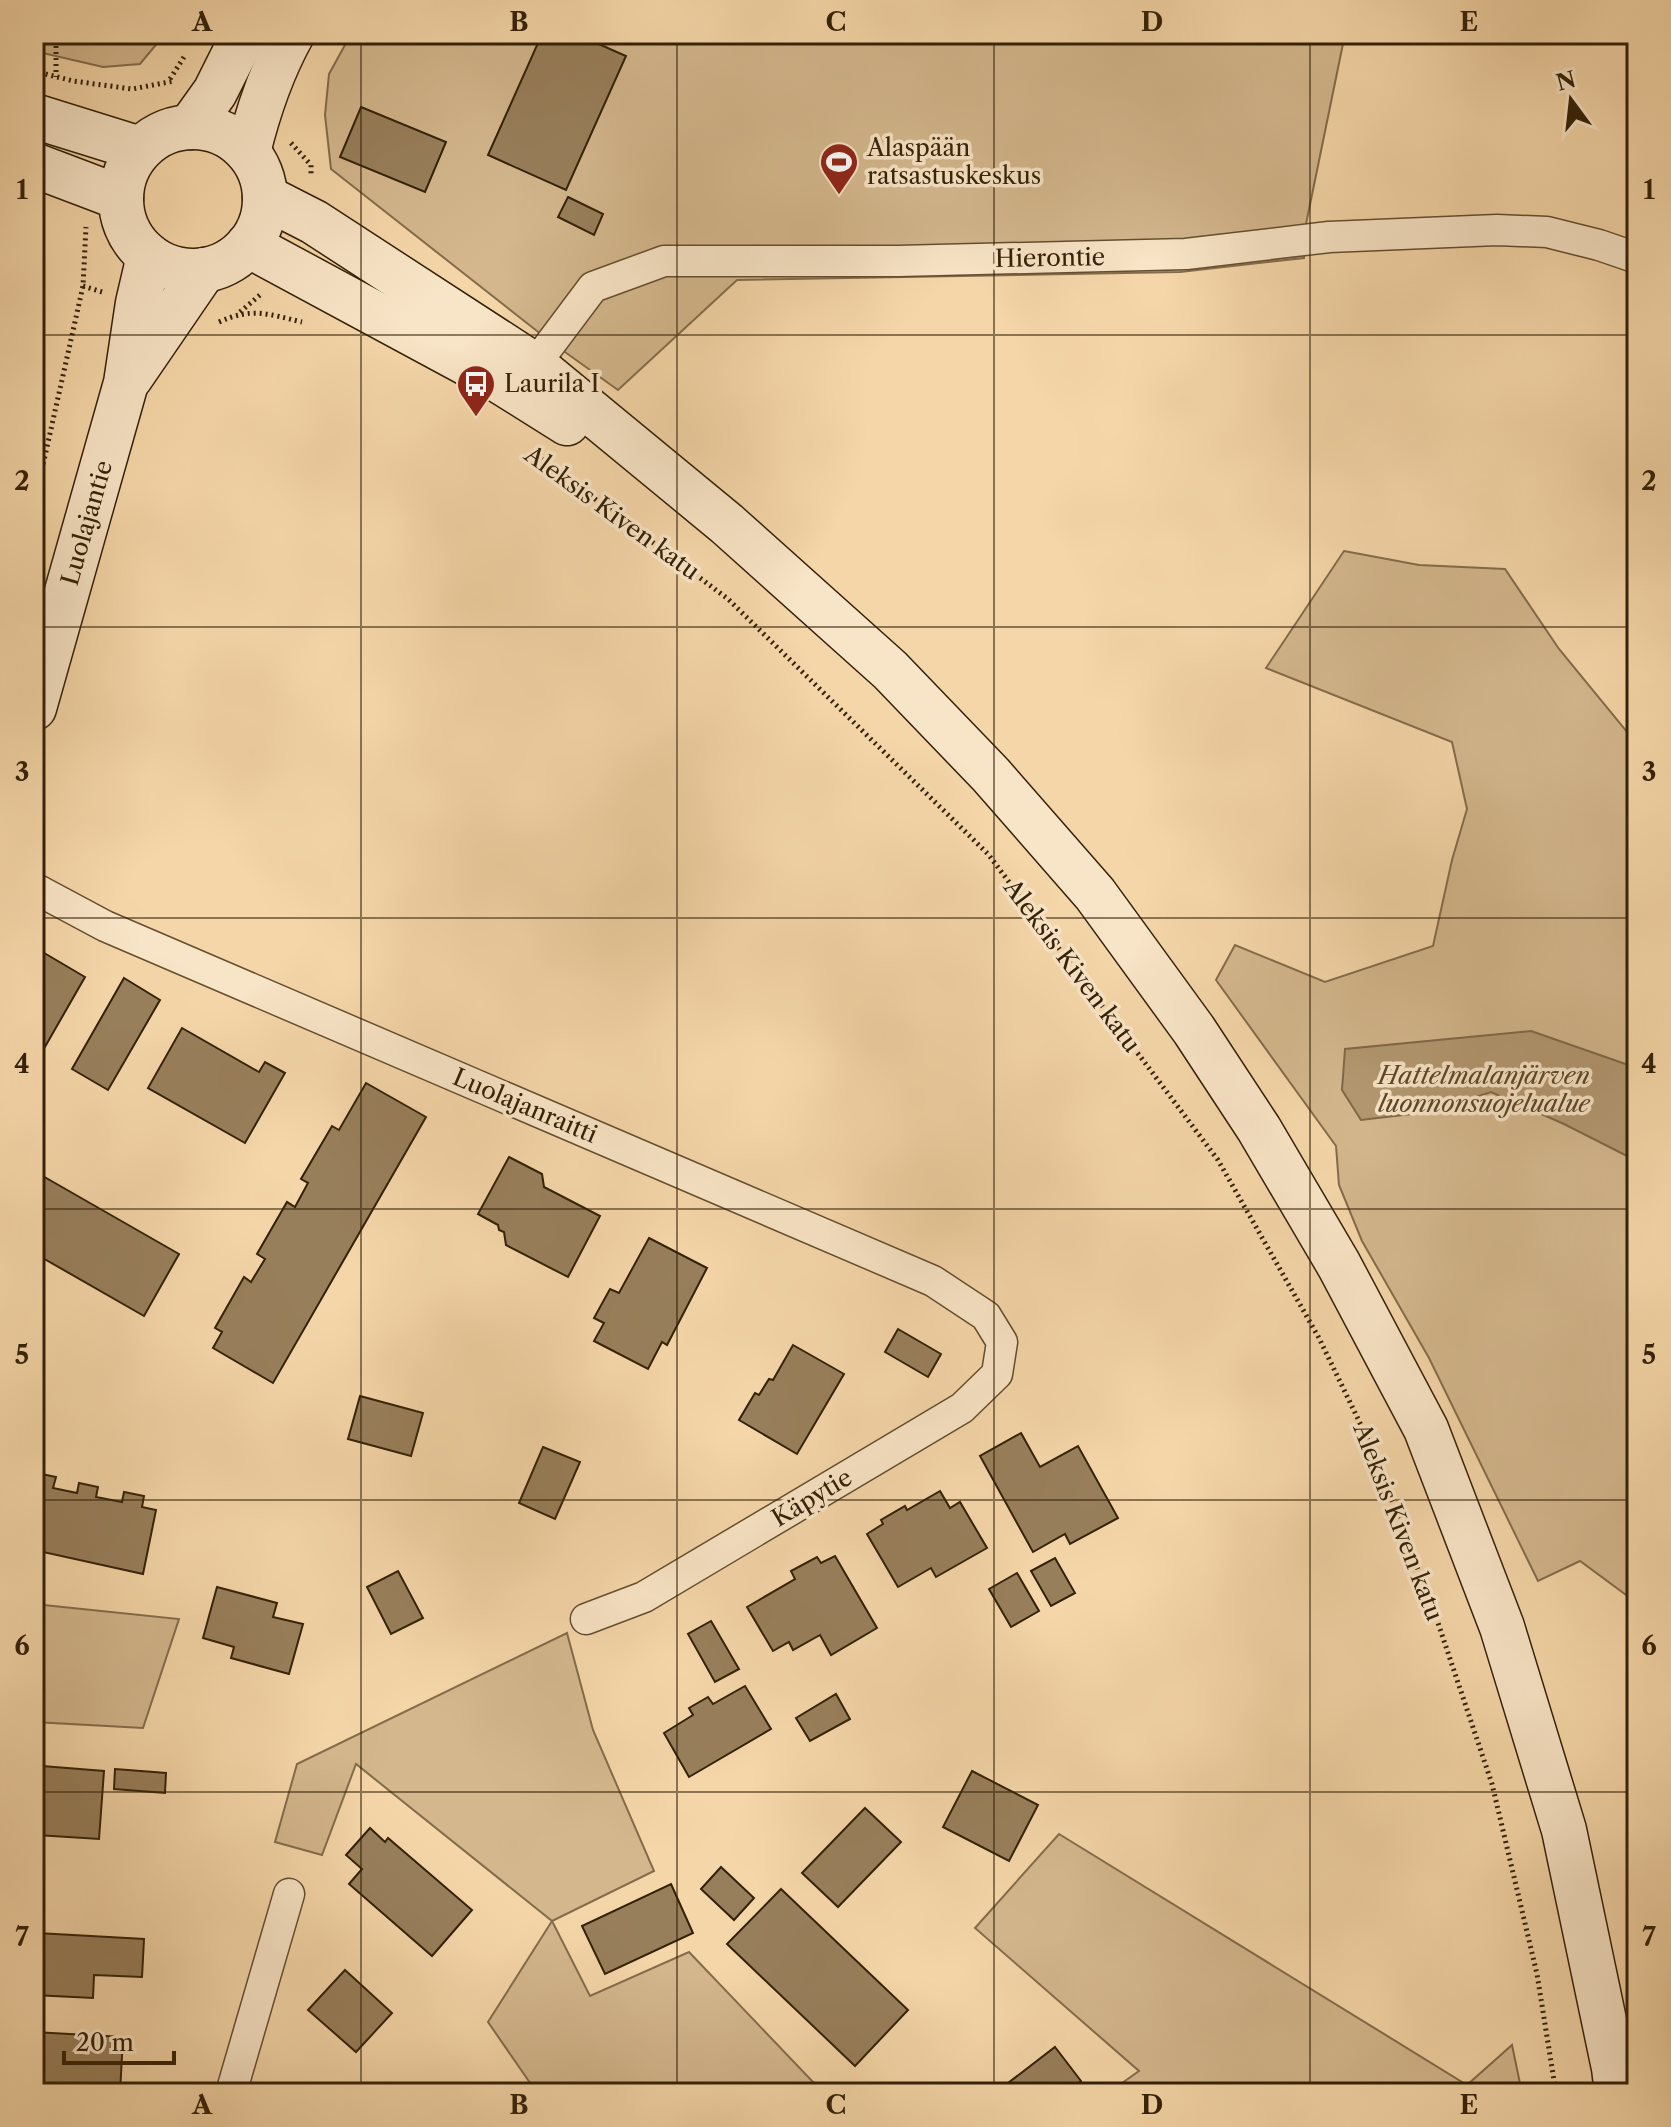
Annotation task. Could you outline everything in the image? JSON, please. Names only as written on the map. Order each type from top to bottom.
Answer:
[{"type":"main road","points":[[190,127],[215,92],[244,34]]},
{"type":"main road","points":[[248,152],[275,64],[292,34]]},
{"type":"main road","points":[[34,116],[124,144],[155,138],[172,130],[190,127],[212,129],[231,138],[248,152],[260,173],[265,197],[263,214],[248,245],[228,261],[204,270],[184,271],[166,266],[149,256],[134,240],[105,192],[34,165]]},
{"type":"main road","points":[[105,192],[126,172],[124,144]]},
{"type":"main road","points":[[265,197],[314,222],[727,524],[890,670],[991,775],[1095,894],[1202,1042],[1259,1129],[1339,1265],[1426,1429],[1502,1627],[1564,1830],[1617,2093]]},
{"type":"main road","points":[[248,245],[525,378]]},
{"type":"main road","name":"Luolajantie","points":[[149,256],[156,309]]},
{"type":"main road","name":"Luolajantie","points":[[34,708],[126,383],[156,309],[204,270]]},
{"type":"street","name":"Hierontie","points":[[525,378],[593,287],[664,261],[898,261],[1186,254],[1329,237],[1497,230],[1547,232],[1637,258]]},
{"type":"street","name":"Luolajanraitti","points":[[34,888],[105,926],[933,1281],[986,1316],[1002,1342]]},
{"type":"street","name":"Käpytie","points":[[586,1619],[644,1597],[962,1408],[997,1374],[1002,1342]]},
{"type":"street","points":[[231,2093],[289,1894]]},
{"type":"path","points":[[56,34],[56,77]]},
{"type":"path","points":[[34,71],[132,89],[170,80]]},
{"type":"path","points":[[124,144],[132,89]]},
{"type":"path","points":[[34,505],[105,192]]},
{"type":"path","points":[[83,286],[213,325],[238,313],[255,311],[315,325]]},
{"type":"path","name":"Aleksis Kiven katu","points":[[530,451],[728,599],[988,854],[1218,1160],[1319,1338],[1372,1448],[1436,1617],[1492,1784],[1537,1974],[1556,2093]]},
{"type":"green space","points":[[34,34],[165,34],[140,64],[103,67],[34,51]]},
{"type":"green space","name":"Alaspään ratsastuskeskus","points":[[351,34],[1345,34],[1306,224],[1304,258],[1180,272],[737,280],[618,390],[551,342],[331,169],[325,115],[329,74]]},
{"type":"green space","name":"Hattelmalanjärven luonnonsuojelualue","points":[[1344,551],[1419,565],[1505,569],[1559,649],[1637,744],[1637,1603],[1580,1561],[1538,1581],[1429,1358],[1362,1241],[1339,1185],[1336,1146],[1216,980],[1235,945],[1325,982],[1433,946],[1467,809],[1452,742],[1266,668]]},
{"type":"green space","points":[[34,1604],[179,1619],[143,1728],[34,1722]]},
{"type":"green space","points":[[567,1633],[593,1730],[654,1871],[552,1921],[356,1764],[322,1855],[275,1842],[297,1764]]},
{"type":"green space","points":[[1059,1834],[1467,2085],[1512,2045],[1522,2093],[1108,2093],[1139,2071],[975,1928]]},
{"type":"green space","points":[[552,1921],[590,1996],[689,1952],[812,2081],[829,2093],[537,2093],[488,2022]]},
{"type":"shaded area","points":[[1531,1031],[1637,1068],[1637,1161],[1491,1092],[1429,1112],[1361,1120],[1342,1090],[1345,1049]]},
{"type":"building","points":[[542,34],[576,34],[626,56],[566,190],[488,155]]},
{"type":"building","points":[[361,107],[446,142],[425,192],[340,157]]},
{"type":"building","points":[[568,197],[603,214],[594,235],[558,217]]},
{"type":"building","points":[[34,947],[85,977],[34,1066]]},
{"type":"building","points":[[124,978],[160,1000],[108,1090],[72,1069]]},
{"type":"building","points":[[182,1028],[259,1072],[265,1062],[285,1073],[245,1143],[148,1088]]},
{"type":"building","points":[[366,1083],[426,1117],[273,1383],[213,1348],[222,1332],[215,1328],[244,1277],[251,1282],[265,1259],[257,1254],[287,1202],[295,1207],[308,1183],[301,1179],[332,1126],[339,1130]]},
{"type":"building","points":[[509,1157],[542,1174],[544,1187],[600,1216],[568,1277],[506,1245],[504,1232],[499,1230],[498,1225],[478,1214]]},
{"type":"building","points":[[34,1171],[179,1254],[144,1316],[34,1253]]},
{"type":"building","points":[[649,1238],[707,1268],[667,1345],[662,1342],[648,1369],[594,1341],[604,1323],[594,1318],[610,1289],[619,1293]]},
{"type":"building","points":[[898,1329],[941,1354],[928,1377],[885,1352]]},
{"type":"building","points":[[793,1345],[844,1374],[797,1454],[739,1420],[755,1393],[759,1395],[769,1379],[773,1380]]},
{"type":"building","points":[[360,1396],[423,1413],[411,1456],[348,1439]]},
{"type":"building","points":[[1021,1433],[1040,1467],[1078,1446],[1118,1518],[1070,1544],[1065,1534],[1033,1552],[980,1456]]},
{"type":"building","points":[[543,1447],[580,1462],[555,1519],[519,1503]]},
{"type":"building","points":[[37,1473],[56,1477],[53,1488],[77,1493],[79,1483],[98,1487],[96,1497],[122,1502],[124,1492],[144,1496],[142,1507],[156,1510],[143,1574],[34,1550],[34,1483]]},
{"type":"building","points":[[940,1491],[950,1508],[960,1502],[987,1548],[936,1577],[931,1568],[898,1587],[867,1534],[883,1524],[881,1520],[905,1506],[907,1510]]},
{"type":"building","points":[[835,1556],[877,1628],[831,1655],[820,1635],[793,1650],[789,1642],[773,1651],[747,1607],[795,1579],[791,1571],[817,1557],[821,1563]]},
{"type":"building","points":[[1055,1558],[1075,1593],[1051,1606],[1031,1571]]},
{"type":"building","points":[[398,1571],[423,1618],[391,1634],[367,1587]]},
{"type":"building","points":[[1017,1573],[1039,1611],[1011,1627],[989,1589]]},
{"type":"building","points":[[217,1587],[277,1603],[273,1617],[303,1624],[289,1674],[231,1658],[234,1647],[203,1638]]},
{"type":"building","points":[[711,1621],[739,1669],[715,1682],[688,1634]]},
{"type":"building","points":[[745,1686],[771,1729],[689,1777],[664,1733],[693,1715],[689,1708],[708,1697],[713,1704]]},
{"type":"building","points":[[836,1694],[850,1719],[810,1741],[796,1718]]},
{"type":"building","points":[[42,1766],[104,1771],[99,1839],[37,1835]]},
{"type":"building","points":[[115,1769],[166,1773],[165,1793],[114,1789]]},
{"type":"building","points":[[972,1771],[1038,1805],[1009,1861],[943,1827]]},
{"type":"building","points":[[865,1808],[901,1842],[838,1907],[802,1873]]},
{"type":"building","points":[[370,1828],[385,1842],[388,1838],[472,1910],[432,1956],[349,1884],[362,1869],[346,1855]]},
{"type":"building","points":[[721,1867],[754,1898],[734,1920],[701,1889]]},
{"type":"building","points":[[671,1884],[693,1933],[605,1974],[582,1926]]},
{"type":"building","points":[[781,1889],[908,2010],[855,2066],[727,1944]]},
{"type":"building","points":[[37,1933],[144,1939],[142,1977],[94,1975],[93,1998],[34,1995]]},
{"type":"building","points":[[345,1970],[392,2013],[356,2052],[308,2010]]},
{"type":"building","points":[[34,2032],[123,2037],[120,2093],[34,2088]]},
{"type":"building","points":[[1055,2047],[1081,2081],[1066,2093],[995,2093]]},
{"type":"place","name":"Alaspään ratsastuskeskus","points":[[839,196]]},
{"type":"place","name":"Laurila I","points":[[476,418]]}]
